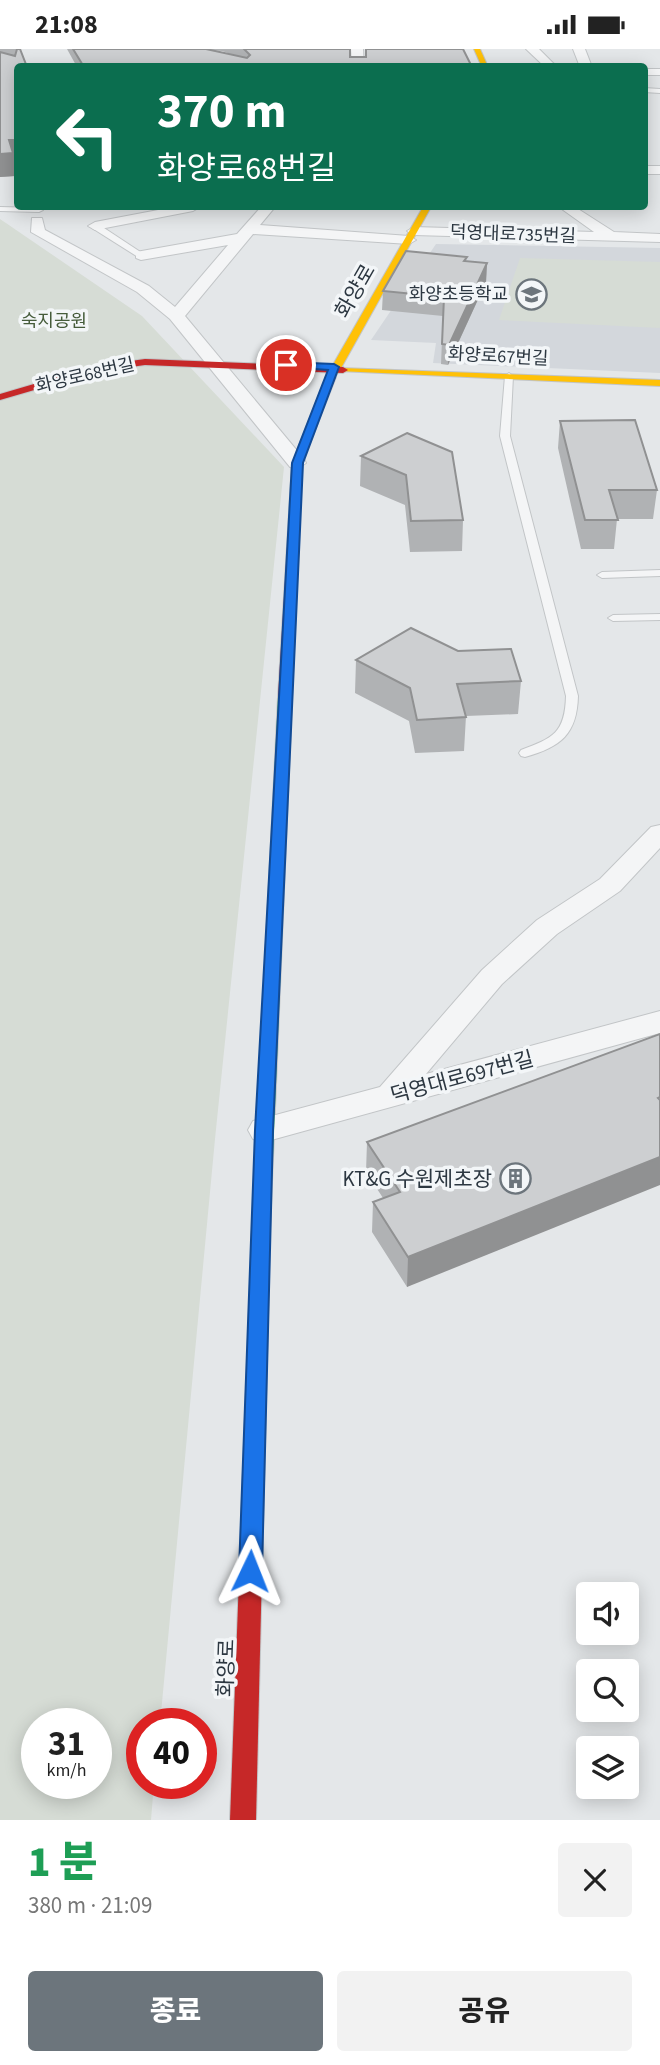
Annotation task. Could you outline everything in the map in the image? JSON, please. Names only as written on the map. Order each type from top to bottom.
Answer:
[{"type":"street","points":[[532,49],[548,63]]},
{"type":"street","points":[[95,226],[178,210]]},
{"type":"street","points":[[176,316],[265,210]]},
{"type":"street","name":"화양로","points":[[243,1820],[264,1130],[297,463],[334,367],[425,210]]},
{"type":"street","name":"덕영대로735번길","points":[[571,210],[612,237]]},
{"type":"street","points":[[38,213],[38,232],[143,289],[176,316],[297,463]]},
{"type":"street","name":"덕영대로735번길","points":[[141,255],[245,234],[660,238]]},
{"type":"street","name":"화양로68번길","points":[[0,397],[95,369],[145,362],[334,367]]},
{"type":"street","name":"화양로67번길","points":[[334,367],[660,383]]},
{"type":"street","points":[[388,1098],[492,977],[547,927],[610,885],[660,833]]},
{"type":"street","name":"덕영대로697번길","points":[[264,1130],[660,1022]]},
{"type":"lane","points":[[55,49],[68,51]]},
{"type":"lane","points":[[0,209],[38,213]]},
{"type":"lane","points":[[95,226],[141,255]]},
{"type":"lane","points":[[509,376],[505,436],[572,696],[573,721],[556,741],[525,753]]},
{"type":"lane","points":[[602,575],[660,573]]},
{"type":"lane","points":[[613,618],[660,617]]},
{"type":"shaded area","name":"화양초등학교","points":[[436,244],[660,248],[660,373],[433,363],[436,343],[371,340]]},
{"type":"green space","name":"숙지공원","points":[[0,219],[142,316],[284,467],[215,1139],[162,1708],[126,1708],[126,1799],[153,1799],[151,1820],[0,1820]]},
{"type":"green space","points":[[520,258],[660,262],[660,328],[499,320]]},
{"type":"building","points":[[17,49],[20,49],[25,63],[14,63],[14,140],[9,140],[13,153],[0,154],[0,52],[15,56]]},
{"type":"building","points":[[73,49],[206,49],[247,58],[250,55],[244,49],[350,49],[350,57],[366,57],[366,49],[463,49],[470,63],[82,63]]},
{"type":"building","points":[[406,251],[467,257],[464,261],[487,263],[449,345],[442,344],[444,297],[383,291]]},
{"type":"building","points":[[635,420],[657,490],[609,490],[618,520],[585,520],[560,421]]},
{"type":"building","points":[[407,433],[452,452],[463,520],[411,521],[406,475],[361,456]]},
{"type":"building","points":[[411,628],[458,651],[511,649],[521,681],[457,684],[466,717],[417,720],[410,688],[356,660]]},
{"type":"building","name":"KT&G 수원제초장","points":[[660,1034],[660,1157],[408,1257],[373,1202],[400,1192],[367,1142]]},
{"type":"traffic: fast","points":[[261,1230],[285,697]]},
{"type":"traffic: slow","points":[[477,49],[483,63]]},
{"type":"traffic: slow","points":[[331,377],[425,210]]},
{"type":"traffic: slow","points":[[343,370],[660,383]]},
{"type":"traffic: jam","points":[[0,397],[95,369],[145,362],[343,370]]},
{"type":"traffic: jam","points":[[285,697],[297,463],[331,377]]},
{"type":"traffic: jam","points":[[243,1820],[261,1230]]},
{"type":"place","name":"화양초등학교","points":[[531,294]]},
{"type":"place","name":"KT&G 수원제초장","points":[[515,1179]]},
{"type":"route","points":[[250,1571],[264,1130],[297,463],[334,367],[286,365]]}]
